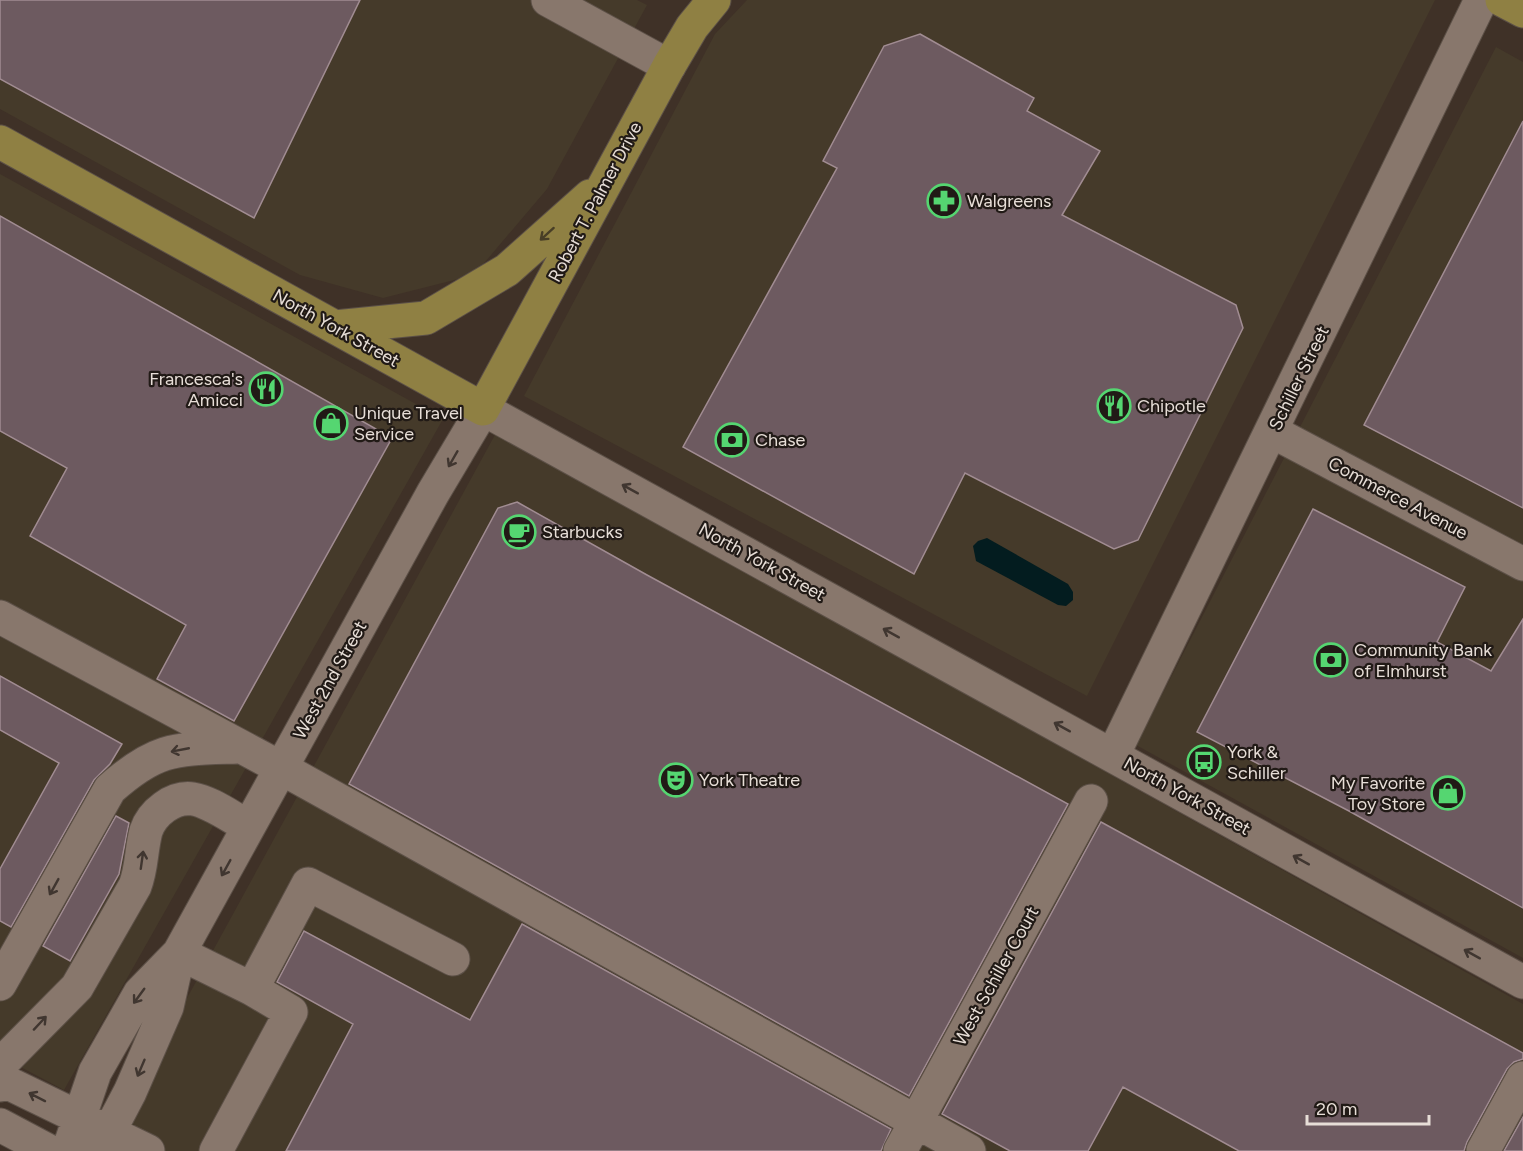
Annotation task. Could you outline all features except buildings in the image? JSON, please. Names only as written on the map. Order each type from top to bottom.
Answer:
[{"type":"main road","name":"Robert T. Palmer Drive","points":[[483,408],[669,66],[692,27],[714,0]]},
{"type":"main road","points":[[1502,0],[1523,11]]},
{"type":"main road","name":"North York Street","points":[[0,142],[483,408]]},
{"type":"main road","points":[[335,327],[426,318],[507,270],[607,181]]},
{"type":"street","points":[[548,0],[669,66]]},
{"type":"street","name":"Schiller Street","points":[[1113,755],[1273,432],[1481,0]]},
{"type":"street","name":"North York Street","points":[[483,408],[1523,982]]},
{"type":"street","name":"West 2nd Street","points":[[68,1151],[95,1072],[140,993],[179,953],[483,408]]},
{"type":"street","name":"Commerce Avenue","points":[[1273,432],[1523,564]]},
{"type":"street","points":[[0,617],[238,747],[281,768],[969,1151]]},
{"type":"street","points":[[0,984],[110,789],[135,767],[153,757],[189,748],[238,747]]},
{"type":"street","points":[[0,1065],[77,987],[135,886],[141,870],[150,820],[174,802],[193,799],[248,826]]},
{"type":"street","name":"West Schiller Court","points":[[900,1151],[1091,801]]},
{"type":"street","points":[[252,989],[308,884],[453,959]]},
{"type":"street","points":[[179,953],[252,989],[291,1012],[216,1151]]},
{"type":"street","name":"West 2nd Street","points":[[103,1142],[130,1092],[167,1007],[179,953]]},
{"type":"street","points":[[1484,1151],[1523,1078]]},
{"type":"street","points":[[0,1085],[8,1083],[79,1118],[103,1142],[148,1151]]},
{"type":"street","points":[[0,1125],[49,1151]]},
{"type":"shaded area","points":[[0,0],[637,0],[647,5],[547,189],[474,275],[383,298],[300,275],[0,109]]},
{"type":"shaded area","points":[[747,0],[1435,0],[1087,696],[524,396],[715,34]]},
{"type":"shaded area","points":[[1496,47],[1523,62],[1523,958],[1136,745]]},
{"type":"shaded area","points":[[0,174],[443,419],[64,1090],[0,1056]]},
{"type":"shaded area","points":[[496,433],[1523,1004],[1523,1151],[158,1151],[116,1128]]},
{"type":"water","points":[[987,538],[1068,584],[1073,592],[1073,600],[1066,606],[1058,605],[976,561],[973,546],[978,541]]},
{"type":"place","name":"Walgreens","points":[[944,201]]},
{"type":"place","name":"Francesca's Amicci","points":[[266,389]]},
{"type":"place","name":"Chipotle","points":[[1114,406]]},
{"type":"place","name":"Unique Travel Service","points":[[331,423]]},
{"type":"place","name":"Chase","points":[[732,440]]},
{"type":"place","name":"Starbucks","points":[[519,532]]},
{"type":"place","name":"Community Bank of Elmhurst","points":[[1331,660]]},
{"type":"place","name":"York & Schiller","points":[[1204,762]]},
{"type":"place","name":"York Theatre","points":[[676,780]]},
{"type":"place","name":"My Favorite Toy Store","points":[[1448,793]]}]
